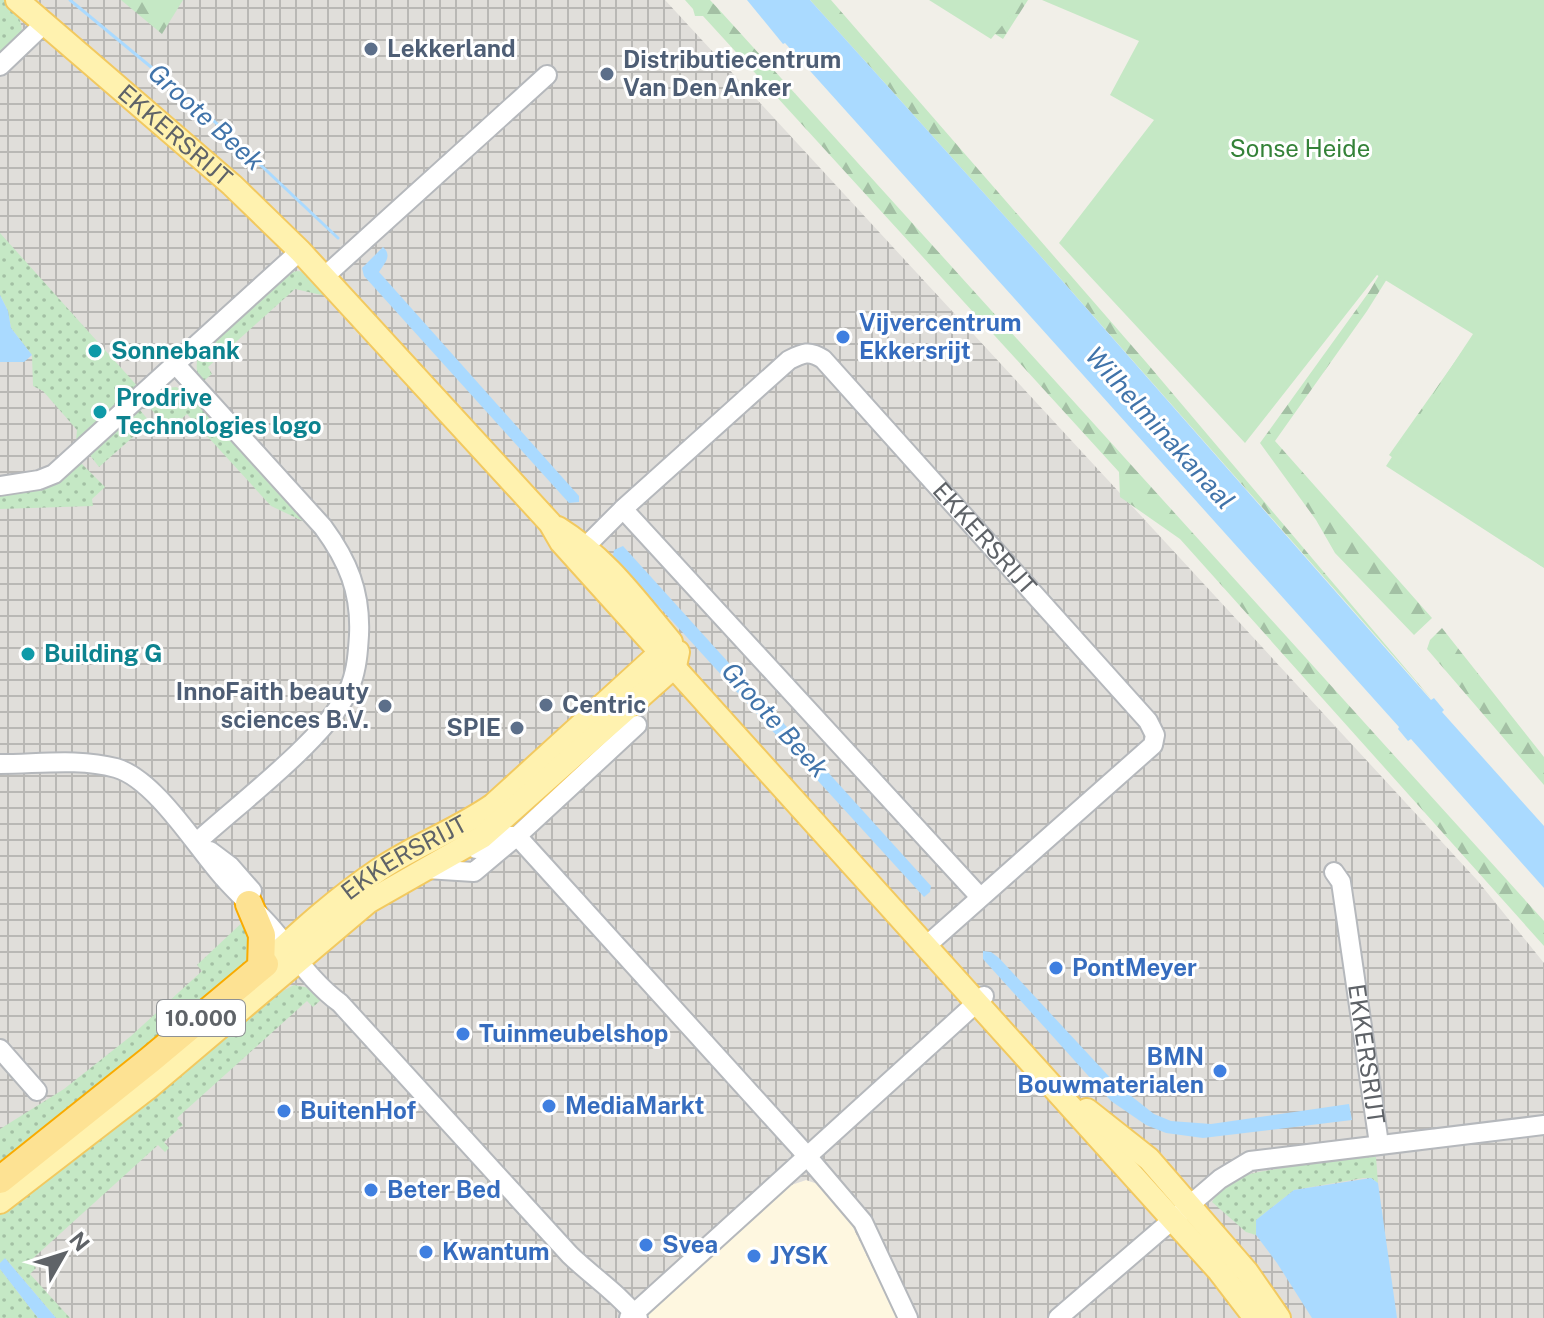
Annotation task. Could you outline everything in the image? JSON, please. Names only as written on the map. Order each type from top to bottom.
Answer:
[{"type":"highway","points":[[249,904],[262,935],[263,965]]},
{"type":"highway","name":"EKKERSRIJT","points":[[0,1180],[263,965]]},
{"type":"main road","name":"EKKERSRIJT","points":[[17,0],[232,185],[325,276],[550,523],[580,551],[615,575],[671,656],[981,1000],[1219,1271],[1255,1318]]},
{"type":"main road","name":"EKKERSRIJT","points":[[263,965],[296,950],[368,902],[482,837],[509,815],[671,656]]},
{"type":"main road","name":"EKKERSRIJT","points":[[0,1202],[148,1088],[296,950],[345,894],[382,867],[470,821],[493,805],[671,656]]},
{"type":"main road","name":"EKKERSRIJT","points":[[981,1000],[1089,1112],[1149,1159],[1247,1272],[1279,1318]]},
{"type":"street","points":[[0,66],[44,24]]},
{"type":"street","points":[[325,276],[547,75]]},
{"type":"street","points":[[0,486],[39,480],[54,474],[177,366],[300,251]]},
{"type":"street","name":"EKKERSRIJT","points":[[580,551],[789,360],[803,353],[813,353],[823,359],[1148,721],[1155,735],[1153,745],[930,943]]},
{"type":"street","points":[[177,366],[323,527],[342,553],[354,580],[360,620],[358,654],[351,686],[336,710],[314,737],[197,842]]},
{"type":"street","points":[[623,509],[980,897]]},
{"type":"street","name":"EKKERSRIJT","points":[[426,869],[474,872],[637,725]]},
{"type":"street","points":[[0,764],[87,763],[120,769],[143,783],[197,842],[222,876],[296,950]]},
{"type":"street","name":"EKKERSRIJT","points":[[461,849],[478,849],[502,836],[517,836]]},
{"type":"street","points":[[517,836],[863,1222],[908,1318]]},
{"type":"street","points":[[197,842],[230,866],[296,950],[322,990],[340,1003],[570,1255],[593,1277],[615,1291],[631,1317],[981,1000]]},
{"type":"street","name":"EKKERSRIJT","points":[[1334,872],[1341,882],[1379,1144]]},
{"type":"street","points":[[0,1049],[37,1091]]},
{"type":"street","name":"EKKERSRIJT","points":[[1058,1318],[1232,1170],[1250,1161],[1544,1125]]},
{"type":"shaded area","points":[[0,0],[665,0],[1477,880],[1544,963],[1544,1318],[897,1318],[847,1215],[821,1185],[806,1180],[788,1186],[645,1318],[0,1318]]},
{"type":"shaded area","points":[[806,1180],[821,1185],[847,1215],[897,1318],[645,1318],[789,1186]]},
{"type":"green space","points":[[0,0],[4,0],[18,15],[22,35],[0,59]]},
{"type":"green space","points":[[121,0],[183,0],[162,34]]},
{"type":"green space","points":[[685,0],[710,0],[723,14],[1544,921],[1544,946],[1180,539],[1120,497],[1119,472],[703,16],[695,16]]},
{"type":"green space","points":[[810,0],[831,0],[1146,362],[1434,702],[1036,251]]},
{"type":"green space","points":[[929,0],[1023,0],[991,39]]},
{"type":"green space","points":[[941,0],[1028,0],[1003,39]]},
{"type":"green space","name":"Sonse Heide","points":[[1042,0],[1544,0],[1544,568],[1386,466],[1473,334],[1377,275],[1245,443],[1059,243],[1154,120],[1110,95],[1139,41]]},
{"type":"green space","points":[[1471,121],[1541,566],[1389,455],[1478,329],[1392,271],[1275,441],[1432,618],[1414,635],[1335,553],[1316,520],[1260,443],[1369,292]]},
{"type":"green space","points":[[0,233],[140,389],[80,445],[76,441],[77,430],[43,391],[33,386],[32,355],[11,328],[8,311],[0,295]]},
{"type":"green space","points":[[305,272],[335,298],[295,289],[208,367],[212,374],[201,383],[197,367],[202,351],[287,274]]},
{"type":"green space","points":[[176,387],[190,393],[305,522],[271,506],[187,414],[170,429],[146,404],[166,388]]},
{"type":"green space","points":[[139,409],[150,422],[99,467],[89,454]]},
{"type":"green space","points":[[81,463],[105,487],[92,499],[93,506],[0,509],[0,493],[67,473]]},
{"type":"green space","points":[[1442,628],[1544,757],[1544,785],[1427,649],[1430,640]]},
{"type":"green space","points":[[248,917],[251,967],[0,1172],[0,1129],[64,1089],[131,1036],[202,971],[197,965]]},
{"type":"green space","points":[[294,985],[310,988],[322,999],[313,1007],[307,1001],[177,1118],[183,1125],[164,1142],[169,1148],[165,1152],[158,1145],[30,1261],[36,1268],[30,1274],[70,1318],[56,1318],[6,1259],[0,1263],[0,1212],[96,1135],[173,1083],[281,992]]},
{"type":"green space","points":[[1376,1157],[1378,1183],[1371,1178],[1363,1178],[1294,1190],[1256,1220],[1256,1235],[1246,1232],[1212,1202],[1226,1186],[1243,1176],[1319,1159]]},
{"type":"green space","points":[[0,1269],[38,1318],[0,1318]]},
{"type":"water","name":"Wilhelminakanaal","points":[[747,0],[810,0],[1036,251],[1544,826],[1544,888],[1411,739],[1408,741],[1399,727],[783,44]]},
{"type":"water","points":[[383,247],[387,257],[379,272],[579,496],[579,502],[569,503],[364,276],[362,268]]},
{"type":"water","points":[[0,295],[8,311],[11,328],[32,355],[24,362],[0,362]]},
{"type":"water","points":[[623,546],[931,886],[930,892],[924,897],[613,556],[614,550]]},
{"type":"water","points":[[983,951],[999,958],[1116,1084],[1154,1114],[1171,1121],[1211,1124],[1349,1104],[1352,1120],[1203,1138],[1166,1133],[1146,1125],[1111,1101],[983,959]]},
{"type":"water","points":[[1371,1178],[1378,1183],[1397,1318],[1312,1318],[1256,1235],[1256,1220],[1294,1190]]},
{"type":"water","points":[[5,1258],[56,1318],[38,1318],[0,1269],[0,1263]]},
{"type":"waterway","name":"Groote Beek","points":[[70,0],[197,105],[338,238]]},
{"type":"place","name":"Lekkerland","points":[[371,49]]},
{"type":"place","name":"Distributiecentrum Van Den Anker","points":[[607,74]]},
{"type":"place","name":"Vijvercentrum Ekkersrijt","points":[[843,337]]},
{"type":"place","name":"Sonnebank","points":[[95,351]]},
{"type":"place","name":"Prodrive Technologies logo","points":[[100,412]]},
{"type":"place","name":"Building G","points":[[28,654]]},
{"type":"place","name":"Centric","points":[[546,705]]},
{"type":"place","name":"InnoFaith beauty sciences B.V.","points":[[385,706]]},
{"type":"place","name":"SPIE","points":[[517,728]]},
{"type":"place","name":"PontMeyer","points":[[1056,968]]},
{"type":"place","name":"Tuinmeubelshop","points":[[463,1034]]},
{"type":"place","name":"BMN Bouwmaterialen","points":[[1220,1071]]},
{"type":"place","name":"MediaMarkt","points":[[549,1106]]},
{"type":"place","name":"BuitenHof","points":[[284,1111]]},
{"type":"place","name":"Beter Bed","points":[[371,1190]]},
{"type":"place","name":"Svea","points":[[646,1245]]},
{"type":"place","name":"Kwantum","points":[[426,1252]]},
{"type":"place","name":"JYSK","points":[[754,1256]]}]
